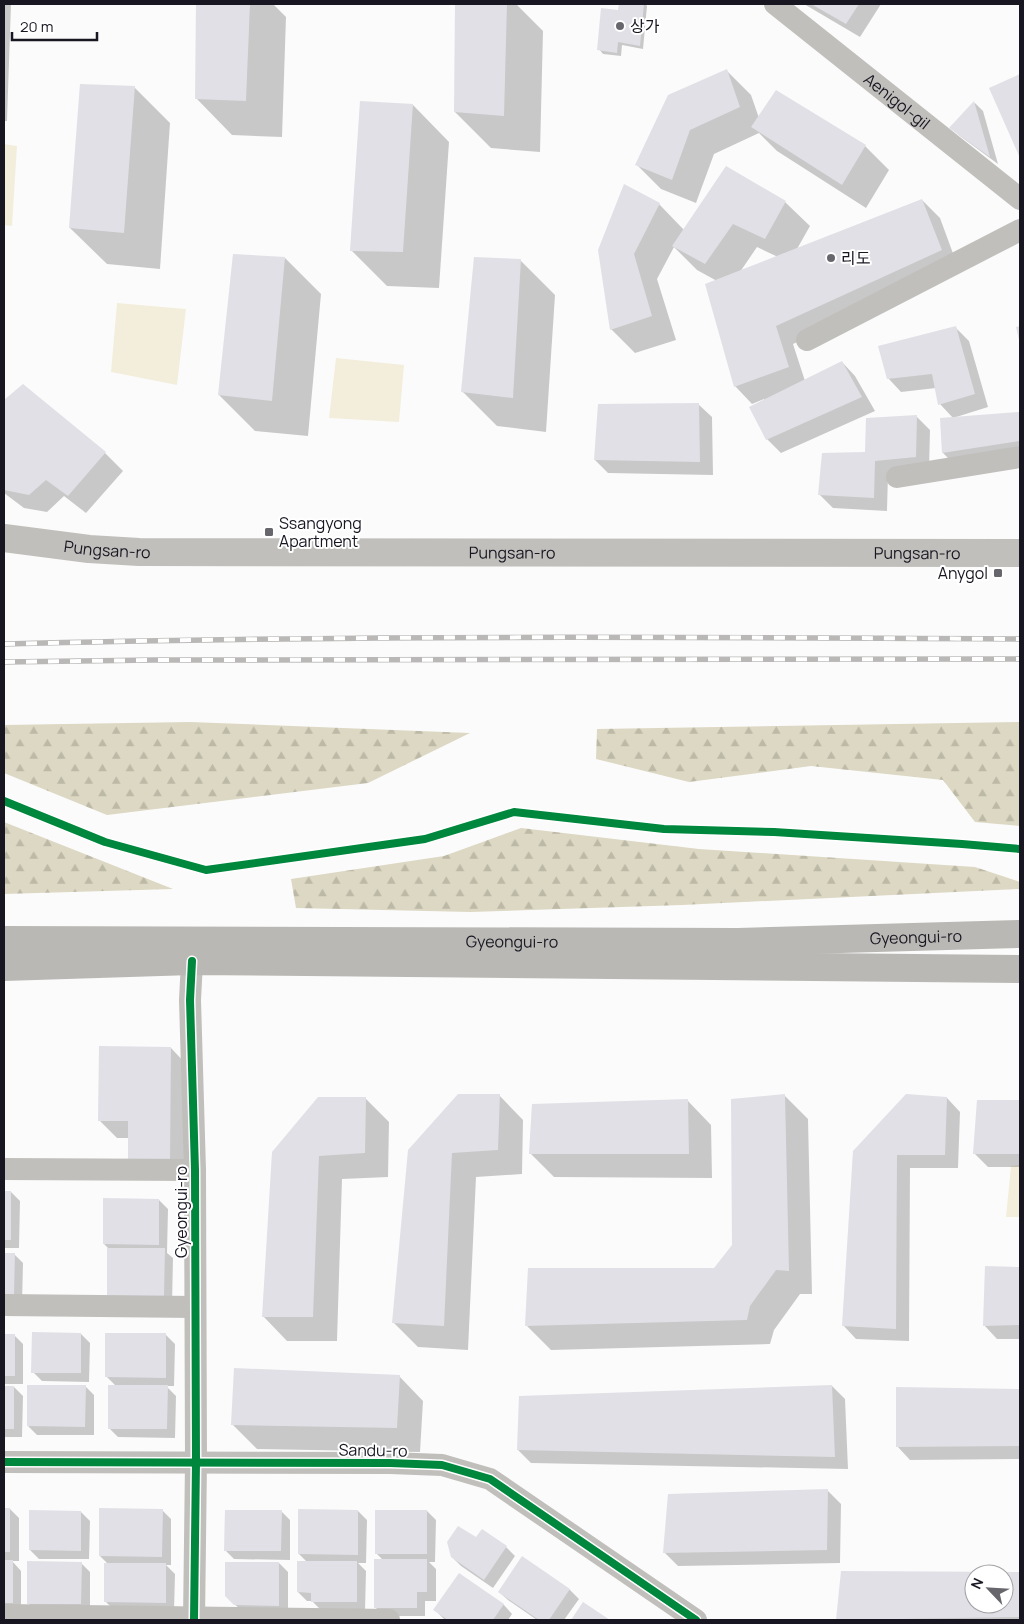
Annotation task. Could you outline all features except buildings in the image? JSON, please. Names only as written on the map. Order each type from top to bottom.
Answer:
[{"type":"main road","name":"Pungsan-ro","points":[[4,538],[89,549],[139,552],[1020,553]]},
{"type":"main road","name":"Gyeongui-ro","points":[[4,940],[738,942],[1020,934]]},
{"type":"main road","name":"Gyeongui-ro","points":[[4,968],[192,961],[1020,969]]},
{"type":"street","name":"Aenigol-gil","points":[[775,4],[1020,199]]},
{"type":"street","points":[[808,340],[1020,230]]},
{"type":"street","points":[[897,477],[1020,457]]},
{"type":"street","name":"Gyeongui-ro","points":[[192,961],[190,1000],[195,1170],[196,1308],[194,1619]]},
{"type":"street","name":"Gyeongui-ro","points":[[4,1169],[195,1170]]},
{"type":"street","points":[[4,1304],[196,1308]]},
{"type":"street","name":"Sandu-ro","points":[[4,1462],[390,1463],[442,1465],[490,1479],[696,1620]]},
{"type":"street","points":[[7,1617],[384,1620]]},
{"type":"shaded area","points":[[4,144],[17,146],[12,226],[4,225]]},
{"type":"shaded area","points":[[117,303],[186,309],[177,385],[111,372]]},
{"type":"shaded area","points":[[336,358],[404,365],[399,422],[329,418]]},
{"type":"shaded area","points":[[1020,1165],[1020,1217],[1006,1217],[1011,1166]]},
{"type":"green space","points":[[190,722],[470,733],[368,783],[107,815],[4,773],[4,725]]},
{"type":"green space","points":[[1020,722],[1020,826],[975,822],[943,780],[811,766],[689,782],[596,759],[597,729]]},
{"type":"green space","points":[[4,822],[173,889],[4,894]]},
{"type":"green space","points":[[521,828],[699,849],[975,867],[1020,882],[1020,889],[682,905],[470,912],[296,908],[291,879],[444,856]]},
{"type":"railway","points":[[4,644],[385,638],[1020,639]]},
{"type":"railway","points":[[4,662],[155,660],[1020,659]]},
{"type":"cycle path","points":[[4,801],[105,842],[206,870],[425,839],[514,812],[664,829],[774,832],[1020,849]]},
{"type":"cycle path","points":[[192,961],[190,1000],[195,1170],[196,1462],[194,1620]]},
{"type":"cycle path","points":[[4,1462],[390,1463],[442,1465],[490,1479],[696,1620]]},
{"type":"place","name":"상가","points":[[620,26]]},
{"type":"place","name":"리도","points":[[831,258]]},
{"type":"place","name":"Ssangyong Apartment","points":[[269,532]]},
{"type":"place","name":"Anygol","points":[[998,573]]}]
